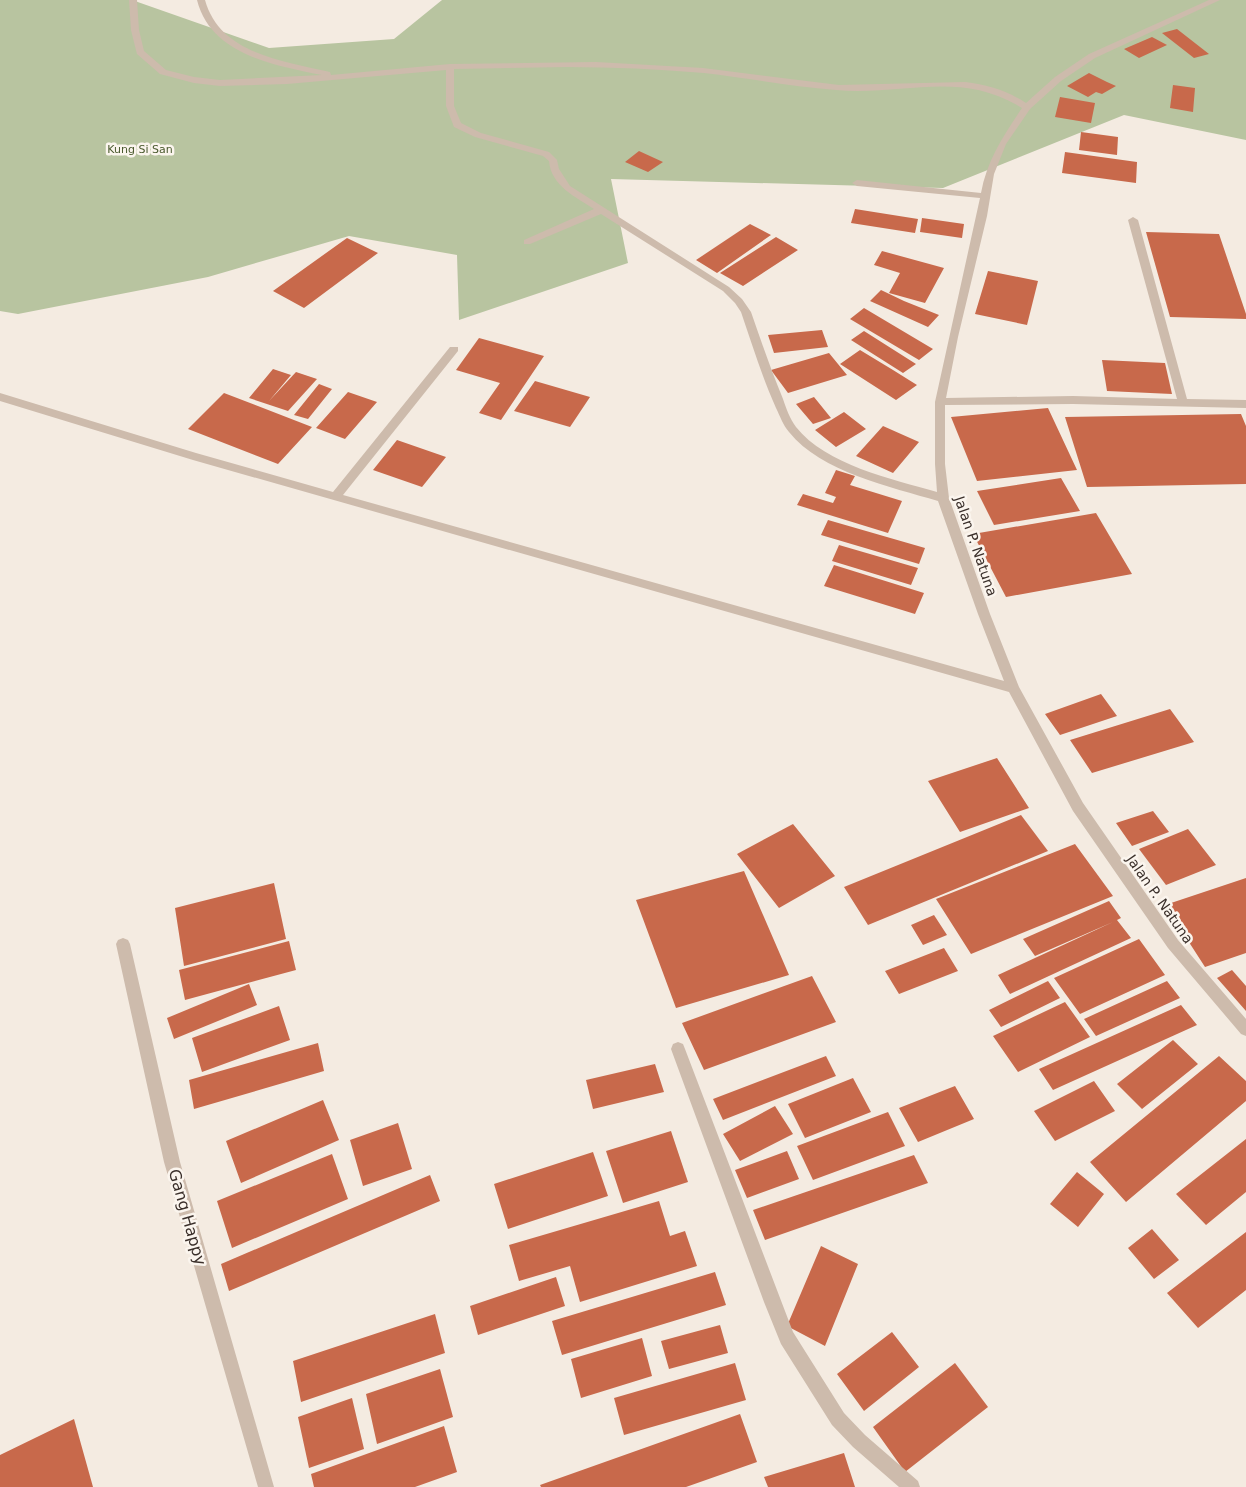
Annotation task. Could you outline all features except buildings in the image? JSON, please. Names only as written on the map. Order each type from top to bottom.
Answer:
[{"type":"street","points":[[133,0],[135,30],[140,52],[163,72],[194,80],[220,83],[287,81],[450,68],[576,64],[617,65],[683,68],[822,87],[857,89],[963,84],[1000,92],[1027,107]]},
{"type":"street","points":[[201,0],[206,18],[217,33],[235,45],[292,67],[339,77]]},
{"type":"street","name":"Jalan P. Natuna","points":[[1216,0],[1092,56],[1058,78],[1027,107],[1002,144],[989,174],[940,402],[940,464],[943,498],[984,614],[1013,688],[1078,807],[1172,944],[1246,1029]]},
{"type":"street","points":[[450,68],[450,106],[457,124],[478,135],[546,154],[553,160],[554,168],[567,188],[726,289],[739,301],[746,312],[790,428],[801,440],[816,451],[841,463],[880,478],[943,498]]},
{"type":"street","points":[[857,183],[985,196]]},
{"type":"street","points":[[527,242],[601,210]]},
{"type":"street","points":[[1133,220],[1183,403]]},
{"type":"street","points":[[336,496],[454,349]]},
{"type":"street","points":[[0,397],[193,456],[1013,688]]},
{"type":"street","points":[[940,402],[1073,400],[1246,404]]},
{"type":"street","name":"Gang Happy","points":[[123,944],[172,1162],[266,1487]]},
{"type":"street","points":[[678,1049],[772,1302],[788,1338],[838,1418],[859,1441],[912,1487]]},
{"type":"green space","name":"Kung Si San","points":[[0,0],[132,0],[269,48],[394,39],[442,0],[1246,0],[1246,140],[1124,115],[943,188],[611,179],[628,263],[459,320],[457,255],[349,236],[208,277],[18,314],[0,311]]}]
